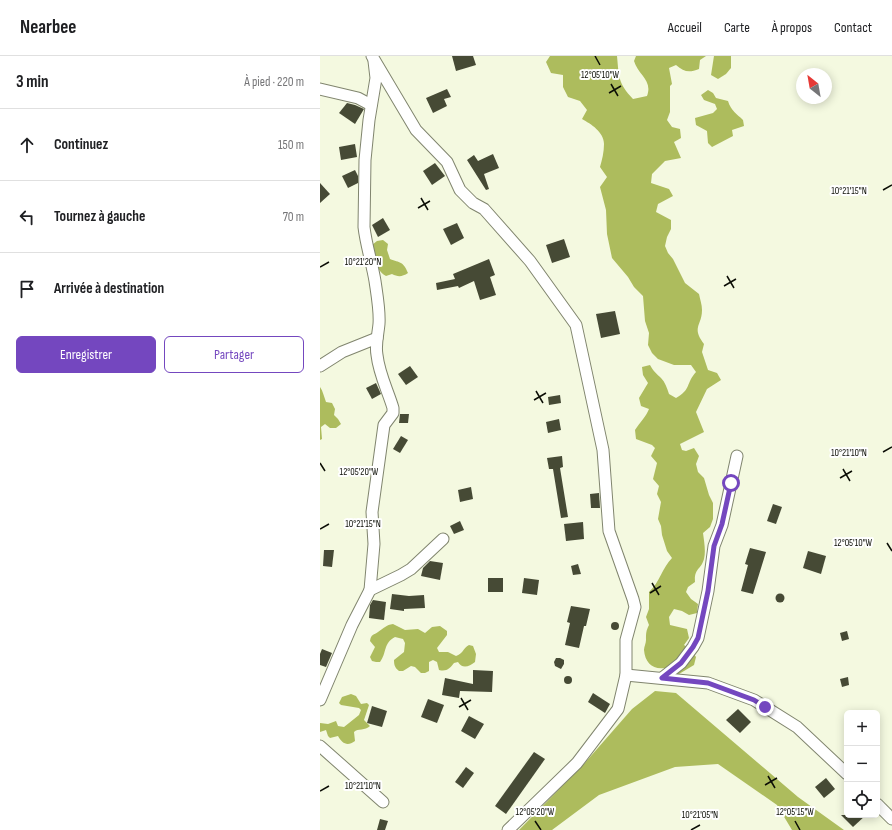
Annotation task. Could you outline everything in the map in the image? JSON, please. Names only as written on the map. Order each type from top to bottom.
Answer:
[{"type":"street","points":[[320,700],[352,625],[370,590],[374,544],[372,512],[384,425],[393,413],[393,408],[379,367],[376,353],[376,338],[379,323],[375,280],[364,227],[365,160],[371,105],[376,78],[372,56]]},
{"type":"street","points":[[372,56],[396,94],[416,130],[447,162],[460,190],[473,203],[484,209],[525,256],[576,325],[604,450],[609,531],[635,607],[626,640],[626,675],[618,709],[578,763],[508,830]]},
{"type":"street","points":[[320,89],[358,98],[371,105]]},
{"type":"street","points":[[320,366],[342,352],[376,338]]},
{"type":"street","points":[[662,678],[681,663],[698,638],[708,591],[714,546],[722,524],[737,456]]},
{"type":"street","points":[[370,590],[411,569],[443,539]]},
{"type":"street","points":[[626,675],[708,683],[754,700],[797,727],[844,771]]},
{"type":"street","points":[[320,746],[383,802]]},
{"type":"street","points":[[880,807],[892,819]]},
{"type":"green space","points":[[550,56],[617,56],[620,79],[624,88],[633,99],[647,96],[648,90],[647,82],[634,61],[636,56],[706,56],[700,60],[699,69],[687,71],[676,65],[669,68],[672,84],[670,86],[670,112],[667,120],[672,127],[680,129],[681,138],[674,142],[681,158],[665,161],[652,174],[651,183],[669,189],[673,196],[658,204],[656,212],[671,220],[671,229],[665,246],[685,283],[699,294],[702,315],[698,327],[698,334],[704,344],[702,352],[708,370],[717,373],[721,380],[707,389],[696,412],[704,432],[680,444],[682,450],[686,451],[694,448],[699,456],[696,464],[698,472],[704,478],[713,503],[713,519],[710,527],[703,533],[705,553],[703,563],[697,571],[695,582],[688,587],[686,592],[691,599],[698,604],[697,613],[689,615],[674,609],[669,617],[670,625],[687,629],[689,638],[684,645],[691,650],[696,657],[694,665],[679,674],[671,674],[665,668],[653,667],[646,659],[645,655],[644,649],[646,632],[649,625],[646,617],[649,609],[649,592],[656,584],[672,558],[667,551],[658,519],[661,502],[657,494],[659,486],[653,479],[657,463],[651,456],[655,448],[652,445],[636,439],[635,430],[649,409],[641,406],[639,398],[648,383],[643,375],[642,367],[650,365],[664,381],[669,394],[676,398],[684,392],[696,372],[691,365],[674,365],[658,359],[652,353],[648,345],[649,333],[645,321],[643,296],[634,287],[628,277],[612,258],[607,234],[606,210],[600,187],[607,177],[600,167],[604,150],[602,136],[589,123],[582,119],[587,110],[580,101],[568,97],[563,87],[563,75],[551,73],[546,62]]},
{"type":"green space","points":[[714,56],[731,56],[731,68],[726,74],[718,79],[711,75]]},
{"type":"green space","points":[[708,90],[713,93],[716,98],[728,101],[732,110],[743,120],[744,126],[732,130],[733,136],[712,147],[708,143],[707,131],[696,125],[695,118],[713,113],[717,109],[715,104],[704,100],[701,95]]},
{"type":"green space","points":[[383,240],[388,244],[387,250],[390,259],[403,264],[408,273],[400,276],[392,274],[386,276],[382,273],[376,263],[372,245],[377,241]]},
{"type":"green space","points":[[320,387],[326,402],[332,403],[335,409],[334,415],[341,424],[336,428],[330,428],[325,424],[321,427],[322,439],[320,440]]},
{"type":"green space","points":[[393,624],[405,630],[418,629],[425,633],[432,627],[440,626],[447,631],[447,635],[437,648],[439,652],[448,652],[456,656],[469,645],[473,646],[476,654],[475,662],[470,665],[462,666],[458,662],[454,663],[448,669],[439,670],[437,662],[433,660],[429,662],[429,671],[425,673],[421,673],[415,667],[411,666],[403,671],[399,671],[395,666],[394,660],[404,652],[405,643],[403,639],[395,637],[391,639],[387,645],[380,662],[372,661],[370,657],[375,647],[370,641],[371,637],[385,627]]},
{"type":"green space","points":[[655,691],[676,693],[798,797],[844,830],[792,830],[777,805],[718,764],[675,767],[599,795],[552,830],[519,830],[583,765],[632,709]]},
{"type":"green space","points":[[351,694],[356,696],[361,704],[367,703],[369,705],[364,720],[370,726],[354,732],[355,741],[347,744],[341,741],[338,736],[330,738],[326,730],[320,732],[320,723],[328,724],[336,721],[338,726],[344,727],[359,715],[361,710],[359,708],[341,705],[339,703],[342,697]]},
{"type":"building","points":[[452,56],[473,56],[476,65],[456,71]]},
{"type":"building","points":[[447,89],[451,97],[444,99],[447,106],[433,113],[426,98]]},
{"type":"building","points":[[347,103],[364,109],[355,124],[339,113]]},
{"type":"building","points":[[355,144],[357,157],[341,160],[339,147]]},
{"type":"building","points":[[493,154],[499,168],[484,174],[489,189],[486,190],[467,160],[474,155],[478,161]]},
{"type":"building","points":[[435,163],[445,176],[432,185],[423,171]]},
{"type":"building","points":[[355,170],[358,176],[358,183],[348,188],[342,176]]},
{"type":"building","points":[[320,183],[330,194],[320,203]]},
{"type":"building","points":[[383,218],[390,230],[378,237],[372,225]]},
{"type":"building","points":[[457,223],[464,238],[451,245],[443,229]]},
{"type":"building","points":[[564,239],[570,257],[552,263],[546,245]]},
{"type":"building","points":[[489,259],[495,275],[490,277],[496,295],[480,300],[474,281],[459,288],[458,286],[437,290],[436,283],[455,279],[453,274]]},
{"type":"building","points":[[615,311],[620,334],[601,338],[596,314]]},
{"type":"building","points":[[410,366],[418,377],[406,385],[398,374]]},
{"type":"building","points":[[376,383],[381,394],[372,399],[366,388]]},
{"type":"building","points":[[560,395],[561,403],[549,405],[548,397]]},
{"type":"building","points":[[400,414],[409,414],[408,423],[399,423]]},
{"type":"building","points":[[559,419],[561,430],[548,433],[546,422]]},
{"type":"building","points":[[401,436],[408,440],[400,453],[393,449]]},
{"type":"building","points":[[562,456],[563,467],[560,468],[568,517],[561,518],[553,469],[549,469],[547,458]]},
{"type":"building","points":[[471,487],[473,499],[460,502],[458,490]]},
{"type":"building","points":[[599,493],[600,508],[591,508],[590,494]]},
{"type":"building","points":[[773,504],[782,507],[776,524],[767,521]]},
{"type":"building","points":[[460,521],[464,530],[454,534],[450,526]]},
{"type":"building","points":[[583,522],[584,539],[566,541],[564,524]]},
{"type":"building","points":[[750,548],[766,552],[753,594],[741,591],[748,565],[745,564]]},
{"type":"building","points":[[324,550],[334,550],[332,567],[323,566]]},
{"type":"building","points":[[808,551],[826,556],[821,574],[803,568]]},
{"type":"building","points":[[430,561],[443,563],[440,580],[421,576],[423,568]]},
{"type":"building","points":[[578,564],[581,574],[573,575],[571,566]]},
{"type":"building","points":[[488,578],[503,578],[503,592],[488,592]]},
{"type":"building","points":[[524,578],[539,580],[537,595],[522,593]]},
{"type":"building","points":[[780,593],[785,598],[780,603],[775,598]]},
{"type":"building","points":[[392,594],[409,596],[424,595],[425,608],[404,609],[404,611],[390,609]]},
{"type":"building","points":[[373,600],[386,602],[384,620],[369,618],[370,605]]},
{"type":"building","points":[[571,606],[590,609],[579,648],[565,645],[570,623],[567,622]]},
{"type":"building","points":[[613,622],[617,622],[619,626],[617,630],[613,630],[611,628],[611,624]]},
{"type":"building","points":[[847,631],[849,639],[842,641],[840,633]]},
{"type":"building","points":[[322,649],[332,653],[326,667],[320,665],[320,654]]},
{"type":"building","points":[[556,658],[564,660],[564,664],[561,669],[555,666],[554,662]]},
{"type":"building","points":[[473,670],[493,671],[492,692],[460,691],[459,698],[442,695],[445,678],[473,684]]},
{"type":"building","points":[[566,676],[570,676],[572,680],[570,684],[566,684],[564,682],[564,678]]},
{"type":"building","points":[[848,677],[849,685],[842,687],[840,679]]},
{"type":"building","points":[[593,693],[610,704],[605,713],[588,702]]},
{"type":"building","points":[[428,699],[444,705],[437,723],[421,717]]},
{"type":"building","points":[[372,706],[387,711],[382,727],[367,723]]},
{"type":"building","points":[[738,709],[751,722],[740,733],[726,720]]},
{"type":"building","points":[[469,716],[484,724],[475,739],[461,731]]},
{"type":"building","points":[[534,752],[545,759],[506,814],[495,806]]},
{"type":"building","points":[[466,767],[474,773],[463,788],[455,782]]},
{"type":"building","points":[[826,778],[835,789],[824,798],[815,787]]},
{"type":"building","points":[[844,818],[863,818],[853,827]]},
{"type":"building","points":[[380,819],[388,821],[385,830],[377,830]]},
{"type":"route","points":[[731,483],[722,524],[714,546],[708,591],[698,638],[681,663],[662,678],[708,683],[754,700],[765,707]]}]
